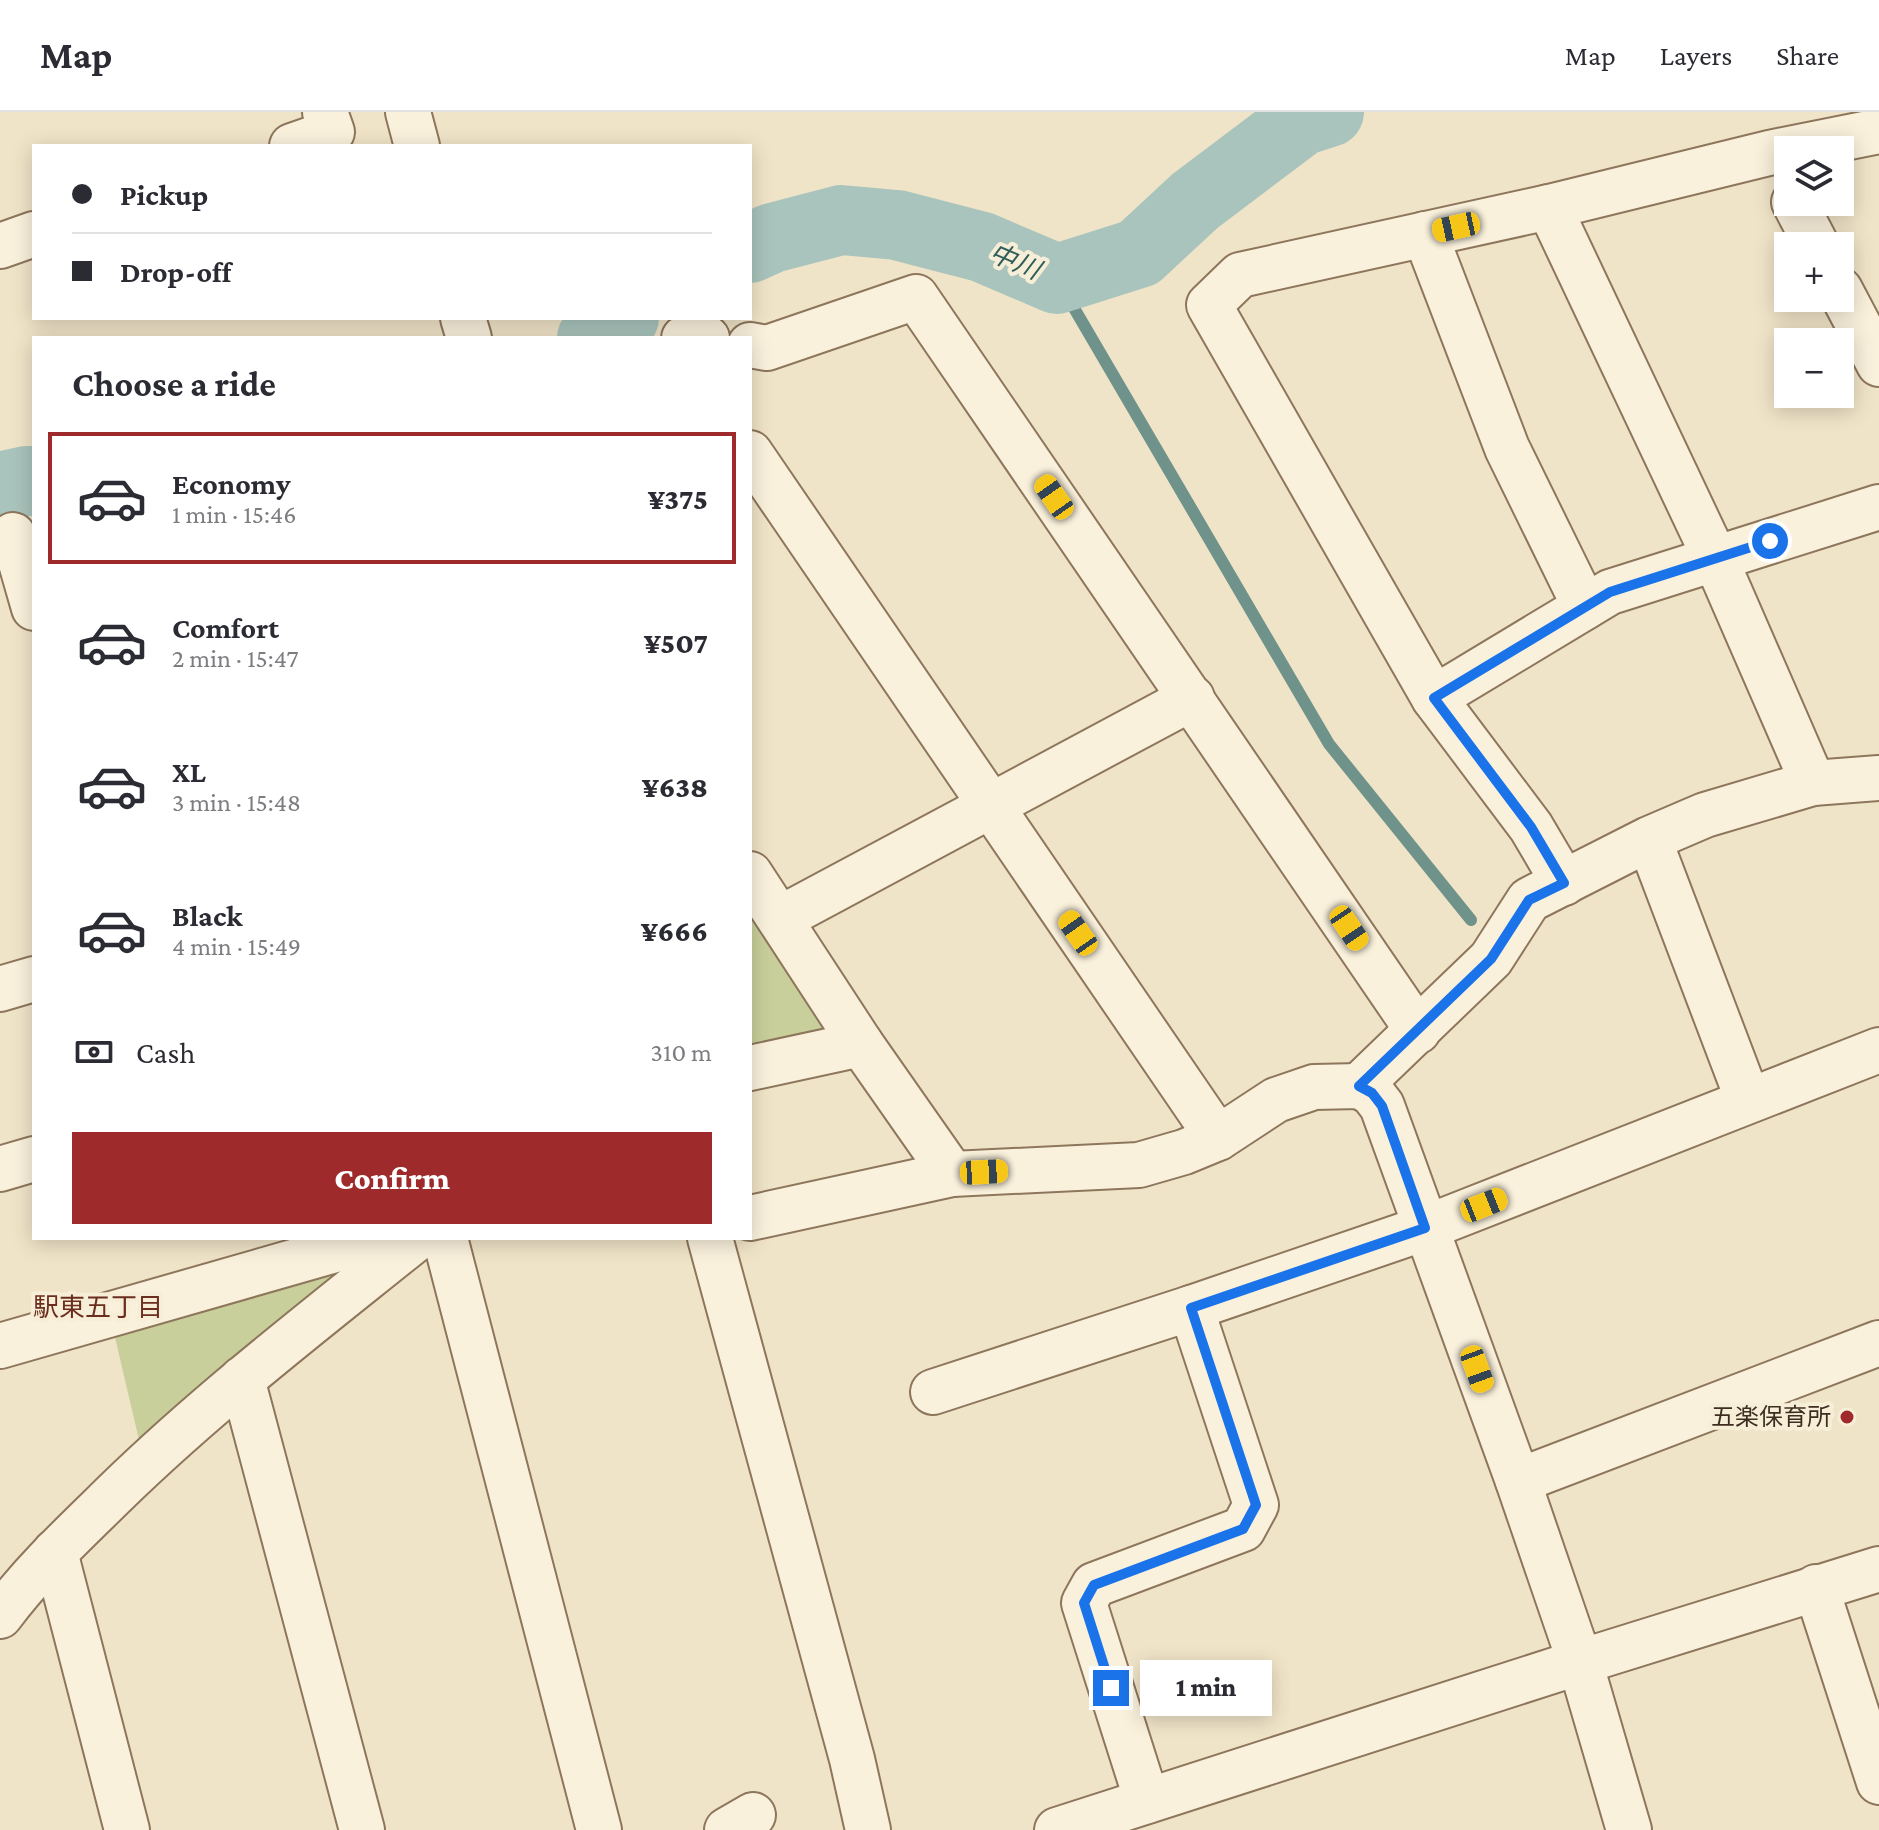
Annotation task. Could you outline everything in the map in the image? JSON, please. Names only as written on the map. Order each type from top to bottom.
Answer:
[{"type":"street","points":[[298,144],[332,132],[325,112]]},
{"type":"street","points":[[408,112],[416,144]]},
{"type":"street","points":[[1854,141],[1879,131]]},
{"type":"street","points":[[1564,883],[1531,827],[1434,698],[1209,305],[1240,275],[1549,207],[1774,172]]},
{"type":"street","points":[[1549,207],[1715,558],[1813,783]]},
{"type":"street","points":[[1425,234],[1507,448],[1585,607]]},
{"type":"street","points":[[0,246],[32,235]]},
{"type":"street","points":[[752,345],[767,348],[916,297],[1418,1031]]},
{"type":"street","points":[[1852,312],[1879,364]]},
{"type":"street","points":[[752,456],[1218,1138]]},
{"type":"street","points":[[1434,698],[1610,592],[1879,507]]},
{"type":"street","points":[[16,535],[32,600]]},
{"type":"street","points":[[781,918],[1192,698]]},
{"type":"street","points":[[1359,1086],[1491,959],[1529,900],[1649,839],[1705,815],[1813,783],[1879,778]]},
{"type":"street","points":[[1655,855],[1748,1100]]},
{"type":"street","points":[[752,877],[861,1044],[952,1174]]},
{"type":"street","points":[[0,989],[32,980]]},
{"type":"street","points":[[752,1068],[861,1044]]},
{"type":"street","points":[[933,1392],[1425,1228],[1879,1050]]},
{"type":"street","points":[[752,1218],[952,1174],[1139,1165],[1218,1138],[1276,1100],[1314,1087],[1359,1086],[1372,1093],[1382,1106],[1518,1481],[1580,1662],[1629,1830]]},
{"type":"street","points":[[0,1169],[32,1160]]},
{"type":"street","points":[[0,1346],[370,1240]]},
{"type":"street","points":[[0,1616],[55,1552],[147,1461],[242,1379],[415,1240]]},
{"type":"street","points":[[446,1240],[599,1830]]},
{"type":"street","points":[[711,1240],[852,1759],[868,1830]]},
{"type":"street","points":[[1147,1801],[1084,1603],[1094,1585],[1243,1529],[1256,1505],[1191,1308]]},
{"type":"street","points":[[1518,1481],[1879,1343]]},
{"type":"street","points":[[242,1379],[362,1830]]},
{"type":"street","points":[[55,1552],[127,1830]]},
{"type":"street","points":[[1057,1830],[1879,1569]]},
{"type":"street","points":[[1816,1587],[1879,1782]]},
{"type":"green space","points":[[752,904],[829,1019],[821,1032],[752,1050]]},
{"type":"green space","points":[[323,1270],[332,1275],[331,1289],[139,1440],[113,1329]]},
{"type":"waterway","name":"中川","points":[[752,247],[772,238],[841,220],[897,225],[982,247],[1057,279],[1139,253],[1195,201],[1301,121],[1329,112]]},
{"type":"waterway","points":[[1057,279],[1329,744],[1471,920]]},
{"type":"waterway","name":"中川","points":[[595,336],[621,320]]},
{"type":"waterway","name":"中川","points":[[0,487],[32,481]]},
{"type":"place","name":"五楽保育所","points":[[1847,1417]]},
{"type":"district","name":"駅東五丁目","points":[[98,1307]]},
{"type":"route","points":[[1111,1688],[1084,1603],[1094,1585],[1243,1529],[1256,1505],[1191,1308],[1425,1228],[1382,1106],[1372,1093],[1359,1086],[1491,959],[1529,900],[1564,883],[1531,827],[1434,698],[1610,592],[1770,541]]}]
